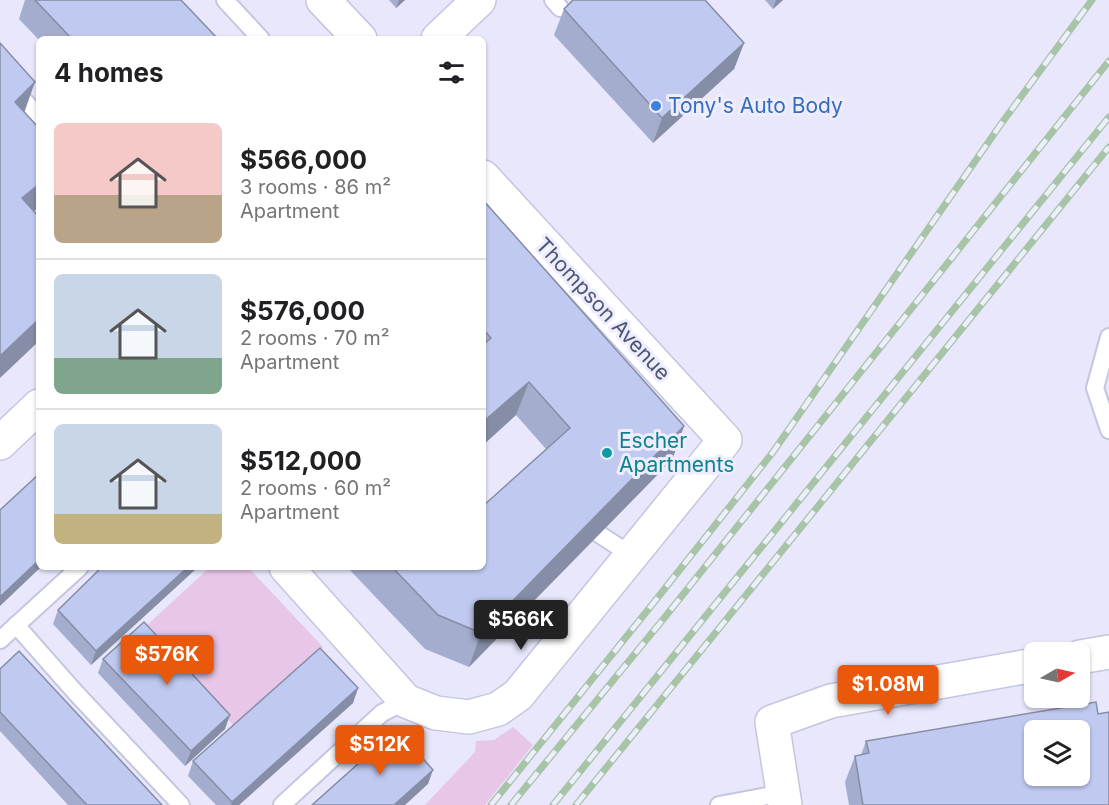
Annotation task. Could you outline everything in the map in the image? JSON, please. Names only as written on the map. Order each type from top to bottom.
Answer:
[{"type":"street","points":[[323,0],[357,36]]},
{"type":"street","points":[[441,36],[479,0]]},
{"type":"street","name":"Thompson Avenue","points":[[486,182],[506,212],[653,372],[725,440],[631,555]]},
{"type":"street","points":[[0,443],[36,409]]},
{"type":"street","points":[[289,570],[406,701],[449,716],[469,717],[498,709],[518,695],[631,555]]},
{"type":"street","points":[[1090,655],[1109,652]]},
{"type":"street","points":[[784,799],[772,722],[831,701],[1024,667]]},
{"type":"lane","points":[[225,0],[258,36]]},
{"type":"lane","points":[[0,74],[36,114]]},
{"type":"lane","points":[[1109,338],[1095,388],[1109,430]]},
{"type":"lane","points":[[599,534],[631,555]]},
{"type":"lane","points":[[0,640],[77,570]]},
{"type":"lane","points":[[16,625],[181,805]]},
{"type":"lane","points":[[282,805],[382,713],[406,701]]},
{"type":"lane","points":[[719,805],[784,799]]},
{"type":"shaded area","points":[[207,570],[251,570],[323,647],[235,727],[144,628]]},
{"type":"shaded area","points":[[513,727],[533,745],[485,805],[425,805],[475,752],[476,741],[494,740]]},
{"type":"building","points":[[35,0],[181,0],[215,36],[69,36]]},
{"type":"building","name":"Tony's Auto Body","points":[[573,0],[705,0],[744,43],[662,118],[564,9]]},
{"type":"building","points":[[0,43],[35,82],[15,102],[36,125],[36,186],[22,198],[36,214],[36,322],[0,356]]},
{"type":"building","name":"Escher Apartments","points":[[486,203],[684,426],[481,633],[438,615],[395,570],[486,570],[486,503],[570,428],[529,382],[486,419],[486,342],[491,338],[486,332]]},
{"type":"building","points":[[36,477],[36,563],[0,597],[0,510]]},
{"type":"building","points":[[99,570],[185,570],[96,651],[58,610]]},
{"type":"building","points":[[144,622],[230,715],[191,751],[103,659]]},
{"type":"building","points":[[320,648],[358,688],[232,802],[193,761]]},
{"type":"building","points":[[19,651],[162,805],[87,805],[0,712],[0,669]]},
{"type":"building","points":[[1096,702],[1098,714],[1109,712],[1109,805],[863,805],[855,756],[869,753],[866,741],[1061,708],[1090,708],[1090,703]]},
{"type":"building","points":[[397,729],[433,770],[394,805],[312,805]]},
{"type":"railway","points":[[491,805],[773,452],[1001,124],[1092,0]]},
{"type":"railway","points":[[511,805],[665,617],[1109,61]]},
{"type":"railway","points":[[553,805],[1109,117]]},
{"type":"railway","points":[[576,805],[1109,147]]},
{"type":"place","name":"Tony's Auto Body","points":[[656,106]]},
{"type":"place","name":"Escher Apartments","points":[[607,453]]}]
